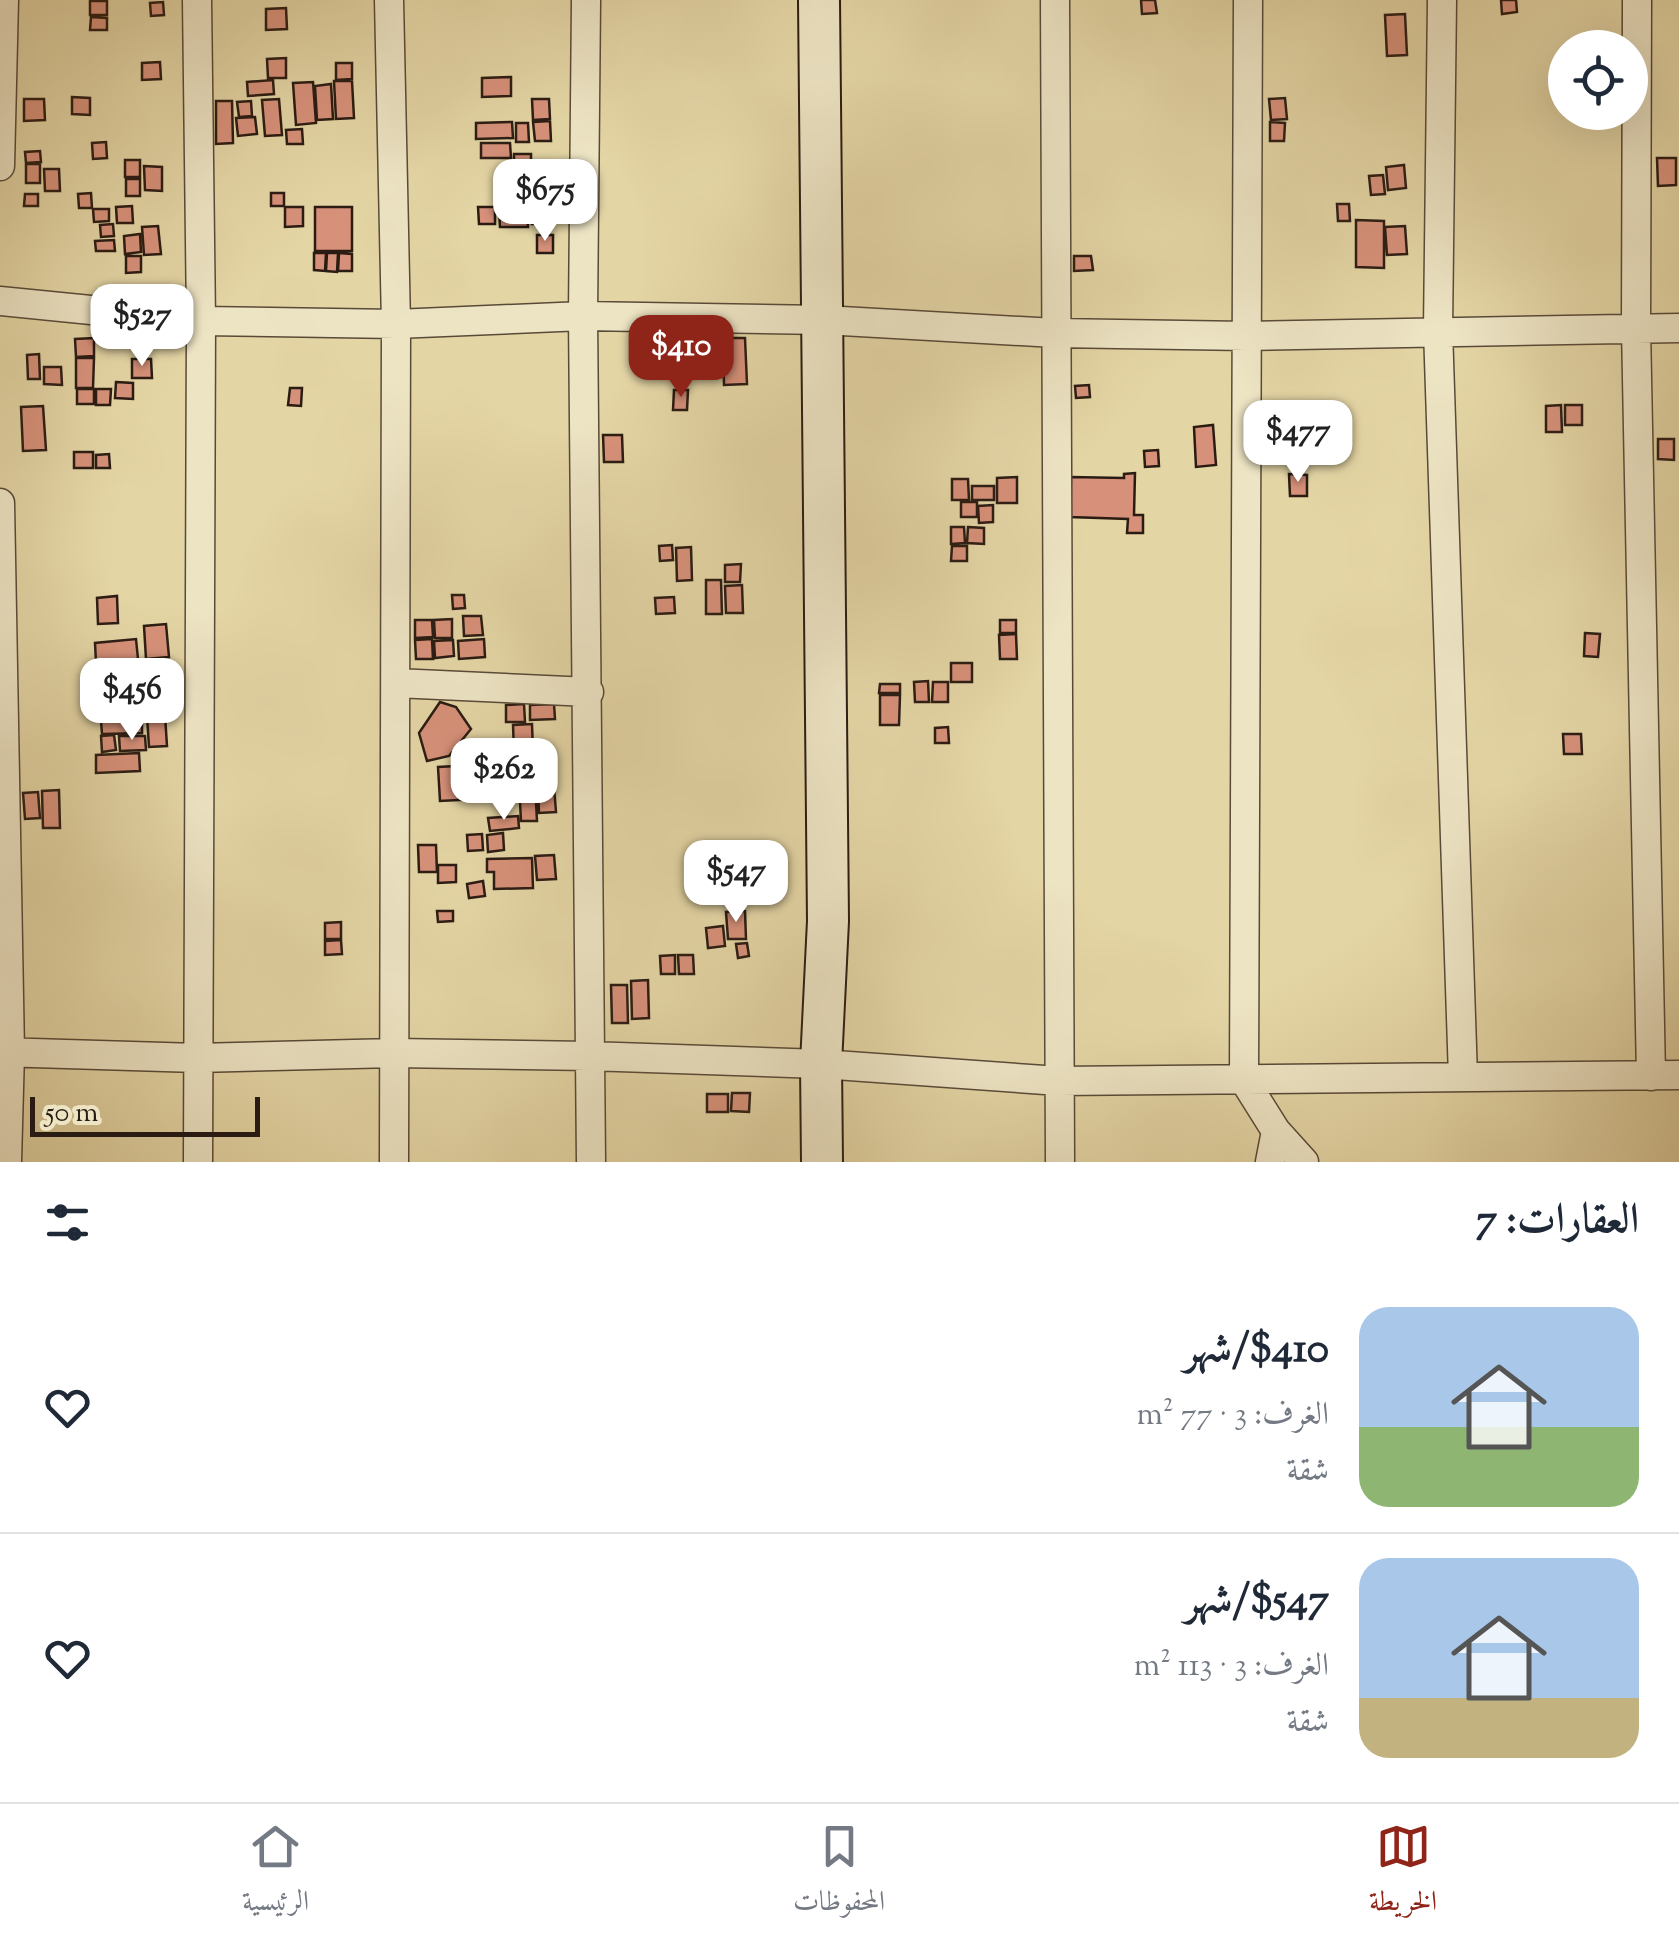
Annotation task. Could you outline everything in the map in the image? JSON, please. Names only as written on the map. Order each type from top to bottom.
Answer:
[{"type":"street","points":[[0,166],[4,0]]},
{"type":"street","points":[[198,0],[201,321],[198,1162]]},
{"type":"street","points":[[389,0],[396,324],[394,1162]]},
{"type":"street","points":[[586,0],[583,316],[591,1162]]},
{"type":"street","points":[[820,0],[828,921],[821,1064],[822,1162]]},
{"type":"street","points":[[1055,0],[1060,1162]]},
{"type":"street","points":[[1248,0],[1244,1080],[1276,1131],[1304,1162]]},
{"type":"street","points":[[1442,0],[1438,330],[1463,1078]]},
{"type":"street","points":[[5,1052],[197,1058],[394,1053],[589,1056],[821,1064],[1059,1081],[1665,1076],[1636,328],[1637,0]]},
{"type":"street","points":[[0,300],[201,321],[396,324],[583,316],[824,320],[1055,333],[1246,336],[1679,328]]},
{"type":"street","points":[[0,502],[7,1162]]},
{"type":"street","points":[[396,683],[589,692]]},
{"type":"street","points":[[1270,1162],[1276,1131]]},
{"type":"building","points":[[1141,0],[1155,0],[1157,13],[1142,14]]},
{"type":"building","points":[[1501,0],[1516,0],[1517,12],[1502,14]]},
{"type":"building","points":[[90,1],[107,1],[107,15],[90,15]]},
{"type":"building","points":[[163,2],[164,15],[151,16],[150,3]]},
{"type":"building","points":[[286,8],[287,29],[266,30],[266,9]]},
{"type":"building","points":[[1405,14],[1407,55],[1387,56],[1385,15]]},
{"type":"building","points":[[91,17],[107,18],[107,30],[90,30]]},
{"type":"building","points":[[286,58],[286,78],[268,78],[267,59]]},
{"type":"building","points":[[160,62],[161,79],[142,80],[142,63]]},
{"type":"building","points":[[336,63],[352,63],[352,79],[336,80]]},
{"type":"building","points":[[511,77],[511,96],[482,97],[482,78]]},
{"type":"building","points":[[273,80],[274,94],[248,96],[247,82]]},
{"type":"building","points":[[334,81],[352,81],[354,118],[336,119]]},
{"type":"building","points":[[313,82],[316,123],[296,125],[293,83]]},
{"type":"building","points":[[331,84],[333,119],[317,120],[315,86]]},
{"type":"building","points":[[72,97],[90,98],[90,115],[72,114]]},
{"type":"building","points":[[1285,98],[1287,119],[1271,120],[1269,99]]},
{"type":"building","points":[[24,99],[44,99],[45,120],[24,121]]},
{"type":"building","points":[[279,99],[282,135],[265,136],[262,100]]},
{"type":"building","points":[[532,99],[549,99],[550,119],[533,120]]},
{"type":"building","points":[[216,101],[232,101],[233,143],[216,144]]},
{"type":"building","points":[[251,101],[252,116],[239,117],[237,102]]},
{"type":"building","points":[[255,117],[257,134],[238,136],[236,118]]},
{"type":"building","points":[[550,121],[551,141],[535,141],[533,122]]},
{"type":"building","points":[[512,122],[513,138],[476,139],[476,123]]},
{"type":"building","points":[[1270,122],[1285,123],[1284,141],[1270,141]]},
{"type":"building","points":[[516,123],[528,123],[529,142],[516,142]]},
{"type":"building","points":[[302,129],[303,144],[287,144],[286,130]]},
{"type":"building","points":[[106,142],[107,158],[93,159],[92,143]]},
{"type":"building","points":[[481,143],[510,143],[511,158],[481,158]]},
{"type":"building","points":[[40,151],[41,162],[26,163],[25,152]]},
{"type":"building","points":[[514,154],[531,154],[531,169],[514,169]]},
{"type":"building","points":[[1657,158],[1676,158],[1676,185],[1658,186]]},
{"type":"building","points":[[125,160],[140,160],[140,177],[125,177]]},
{"type":"building","points":[[26,164],[40,164],[40,183],[26,183]]},
{"type":"building","points":[[1404,165],[1406,188],[1388,190],[1386,167]]},
{"type":"building","points":[[144,166],[162,167],[162,191],[145,190]]},
{"type":"building","points":[[533,168],[549,168],[547,190],[532,189]]},
{"type":"building","points":[[44,169],[59,169],[60,191],[45,191]]},
{"type":"building","points":[[515,170],[531,171],[531,187],[515,186]]},
{"type":"building","points":[[1383,175],[1385,194],[1371,195],[1369,176]]},
{"type":"building","points":[[126,179],[140,179],[140,196],[126,196]]},
{"type":"building","points":[[496,183],[511,184],[510,203],[495,202]]},
{"type":"building","points":[[513,188],[529,188],[529,201],[513,201]]},
{"type":"building","points":[[533,191],[548,191],[547,206],[532,206]]},
{"type":"building","points":[[91,193],[92,208],[79,208],[78,194]]},
{"type":"building","points":[[271,193],[284,193],[284,206],[271,206]]},
{"type":"building","points":[[25,194],[38,194],[38,206],[24,206]]},
{"type":"building","points":[[1337,204],[1349,204],[1350,221],[1338,221]]},
{"type":"building","points":[[132,206],[133,223],[117,223],[116,207]]},
{"type":"building","points":[[285,207],[303,207],[303,226],[285,227]]},
{"type":"building","points":[[315,207],[352,207],[352,251],[315,251]]},
{"type":"building","points":[[478,207],[495,207],[495,224],[479,224]]},
{"type":"building","points":[[499,207],[527,207],[528,227],[500,227]]},
{"type":"building","points":[[532,208],[548,208],[548,224],[532,224]]},
{"type":"building","points":[[93,209],[109,209],[109,221],[94,222]]},
{"type":"building","points":[[1356,220],[1384,221],[1384,268],[1356,267]]},
{"type":"building","points":[[113,224],[114,236],[101,237],[100,225]]},
{"type":"building","points":[[158,226],[161,254],[144,255],[142,227]]},
{"type":"building","points":[[1405,226],[1407,254],[1387,255],[1385,227]]},
{"type":"building","points":[[140,234],[141,252],[125,254],[124,236]]},
{"type":"building","points":[[537,235],[553,235],[553,253],[537,253]]},
{"type":"building","points":[[114,240],[115,251],[96,251],[95,241]]},
{"type":"building","points":[[314,253],[326,253],[325,271],[314,270]]},
{"type":"building","points":[[327,253],[338,253],[337,272],[326,271]]},
{"type":"building","points":[[339,253],[352,254],[352,271],[338,271]]},
{"type":"building","points":[[126,256],[141,256],[141,272],[126,273]]},
{"type":"building","points":[[1074,256],[1091,256],[1093,270],[1074,271]]},
{"type":"building","points":[[94,338],[94,356],[76,357],[75,339]]},
{"type":"building","points":[[723,338],[745,338],[747,384],[724,385]]},
{"type":"building","points":[[39,354],[40,379],[28,379],[27,355]]},
{"type":"building","points":[[76,358],[94,358],[93,388],[76,388]]},
{"type":"building","points":[[132,359],[151,359],[152,378],[132,378]]},
{"type":"building","points":[[44,367],[61,367],[62,385],[44,384]]},
{"type":"building","points":[[116,382],[133,383],[133,399],[115,398]]},
{"type":"building","points":[[1089,385],[1090,397],[1076,398],[1075,386]]},
{"type":"building","points":[[290,388],[302,388],[301,406],[288,405]]},
{"type":"building","points":[[77,389],[94,389],[94,404],[77,404]]},
{"type":"building","points":[[96,389],[111,389],[110,405],[96,405]]},
{"type":"building","points":[[674,390],[688,390],[687,410],[673,410]]},
{"type":"building","points":[[1561,405],[1562,432],[1546,432],[1546,406]]},
{"type":"building","points":[[1565,405],[1582,405],[1582,425],[1565,425]]},
{"type":"building","points":[[43,406],[46,450],[23,451],[21,407]]},
{"type":"building","points":[[1213,425],[1216,465],[1196,467],[1194,427]]},
{"type":"building","points":[[603,435],[622,435],[623,462],[604,462]]},
{"type":"building","points":[[1658,439],[1674,439],[1674,460],[1658,459]]},
{"type":"building","points":[[1158,450],[1159,466],[1145,467],[1144,451]]},
{"type":"building","points":[[74,452],[93,452],[93,468],[74,468]]},
{"type":"building","points":[[109,454],[110,468],[96,468],[96,455]]},
{"type":"building","points":[[1135,473],[1134,515],[1143,515],[1143,533],[1127,533],[1128,519],[1070,517],[1071,477],[1124,478],[1124,474]]},
{"type":"building","points":[[1289,474],[1307,475],[1307,496],[1290,496]]},
{"type":"building","points":[[1017,477],[1017,503],[997,503],[997,478]]},
{"type":"building","points":[[952,479],[968,479],[969,500],[952,500]]},
{"type":"building","points":[[972,486],[994,486],[994,500],[972,500]]},
{"type":"building","points":[[961,502],[977,502],[977,517],[961,517]]},
{"type":"building","points":[[993,505],[993,522],[979,523],[978,506]]},
{"type":"building","points":[[951,527],[964,527],[965,543],[951,544]]},
{"type":"building","points":[[968,527],[984,528],[984,544],[967,543]]},
{"type":"building","points":[[672,545],[673,560],[660,561],[659,546]]},
{"type":"building","points":[[952,546],[967,546],[967,561],[951,561]]},
{"type":"building","points":[[691,547],[692,580],[677,581],[676,548]]},
{"type":"building","points":[[741,564],[740,582],[725,582],[725,565]]},
{"type":"building","points":[[706,580],[721,580],[722,614],[706,614]]},
{"type":"building","points":[[742,585],[743,613],[726,613],[725,586]]},
{"type":"building","points":[[452,595],[464,595],[465,608],[453,609]]},
{"type":"building","points":[[117,596],[118,623],[98,624],[97,598]]},
{"type":"building","points":[[674,597],[675,613],[656,614],[655,598]]},
{"type":"building","points":[[463,616],[481,616],[483,635],[464,636]]},
{"type":"building","points":[[452,619],[452,638],[435,638],[434,620]]},
{"type":"building","points":[[415,620],[432,620],[433,637],[415,638]]},
{"type":"building","points":[[1000,620],[1016,620],[1016,633],[1000,633]]},
{"type":"building","points":[[166,624],[169,657],[146,659],[144,626]]},
{"type":"building","points":[[1585,633],[1600,634],[1598,657],[1584,656]]},
{"type":"building","points":[[1016,634],[1017,659],[1000,659],[999,635]]},
{"type":"building","points":[[136,639],[138,659],[96,663],[95,643]]},
{"type":"building","points":[[432,639],[433,659],[416,659],[415,640]]},
{"type":"building","points":[[484,639],[485,657],[459,659],[458,641]]},
{"type":"building","points":[[453,640],[454,656],[435,658],[434,641]]},
{"type":"building","points":[[951,663],[972,663],[972,682],[951,682]]},
{"type":"building","points":[[928,681],[929,702],[915,702],[914,682]]},
{"type":"building","points":[[933,682],[948,682],[948,702],[932,702]]},
{"type":"building","points":[[880,684],[900,684],[900,693],[879,693]]},
{"type":"building","points":[[880,695],[900,695],[899,725],[880,725]]},
{"type":"building","points":[[440,702],[456,707],[471,729],[449,756],[427,761],[419,733]]},
{"type":"building","points":[[524,704],[525,722],[506,722],[506,705]]},
{"type":"building","points":[[554,704],[555,719],[530,720],[530,705]]},
{"type":"building","points":[[165,715],[167,746],[149,747],[147,716]]},
{"type":"building","points":[[142,720],[142,733],[102,734],[101,721]]},
{"type":"building","points":[[532,724],[533,751],[514,752],[513,725]]},
{"type":"building","points":[[948,727],[949,743],[935,743],[935,728]]},
{"type":"building","points":[[1563,734],[1581,734],[1582,754],[1564,754]]},
{"type":"building","points":[[114,735],[116,750],[102,752],[101,736]]},
{"type":"building","points":[[119,736],[145,736],[146,750],[120,751]]},
{"type":"building","points":[[139,753],[140,771],[96,773],[96,755]]},
{"type":"building","points":[[484,753],[497,753],[497,769],[484,769]]},
{"type":"building","points":[[515,754],[516,766],[501,767],[500,755]]},
{"type":"building","points":[[475,765],[478,799],[440,801],[438,767]]},
{"type":"building","points":[[535,783],[537,821],[521,821],[519,784]]},
{"type":"building","points":[[538,787],[554,787],[556,812],[539,813]]},
{"type":"building","points":[[59,790],[60,828],[43,828],[42,791]]},
{"type":"building","points":[[38,792],[40,818],[25,819],[23,793]]},
{"type":"building","points":[[518,816],[519,828],[490,831],[488,818]]},
{"type":"building","points":[[503,833],[504,850],[488,852],[487,835]]},
{"type":"building","points":[[482,834],[483,850],[468,851],[467,835]]},
{"type":"building","points":[[418,845],[436,845],[437,872],[419,872]]},
{"type":"building","points":[[554,855],[556,879],[537,880],[535,856]]},
{"type":"building","points":[[532,858],[533,888],[494,889],[494,872],[487,872],[487,859]]},
{"type":"building","points":[[438,865],[456,865],[456,882],[438,883]]},
{"type":"building","points":[[483,881],[485,896],[469,898],[467,884]]},
{"type":"building","points":[[437,911],[453,911],[453,921],[438,922]]},
{"type":"building","points":[[745,911],[746,939],[728,939],[726,912]]},
{"type":"building","points":[[341,922],[341,939],[325,939],[325,923]]},
{"type":"building","points":[[723,926],[725,946],[708,948],[706,928]]},
{"type":"building","points":[[341,940],[342,954],[325,955],[325,941]]},
{"type":"building","points":[[747,943],[749,956],[738,958],[736,944]]},
{"type":"building","points":[[675,955],[675,974],[661,974],[660,956]]},
{"type":"building","points":[[678,955],[693,955],[694,974],[679,974]]},
{"type":"building","points":[[648,980],[649,1018],[632,1019],[631,981]]},
{"type":"building","points":[[611,985],[627,985],[628,1023],[612,1023]]},
{"type":"building","points":[[732,1093],[750,1093],[749,1112],[731,1111]]},
{"type":"building","points":[[707,1094],[728,1094],[728,1112],[707,1112]]}]
